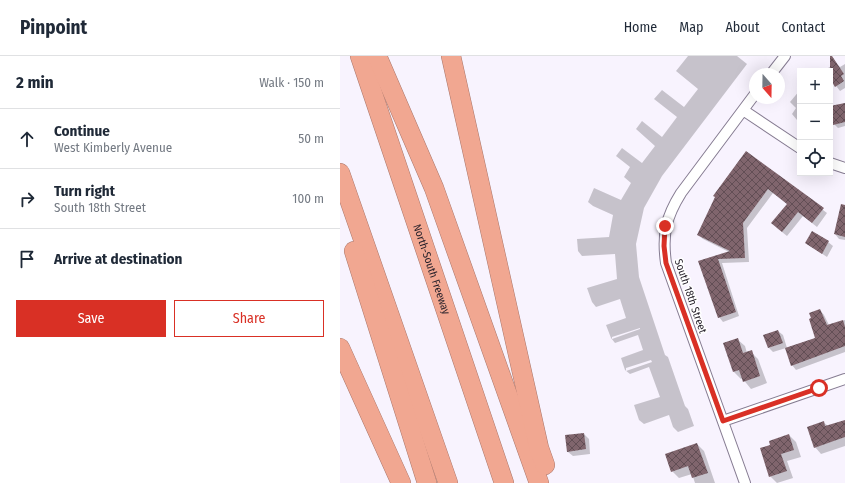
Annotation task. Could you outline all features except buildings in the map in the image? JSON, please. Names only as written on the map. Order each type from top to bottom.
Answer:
[{"type":"highway","name":"North-South Freeway","points":[[360,56],[504,483]]},
{"type":"highway","points":[[378,56],[434,188],[539,483]]},
{"type":"highway","points":[[451,56],[539,448],[551,483]]},
{"type":"highway","points":[[340,173],[448,483]]},
{"type":"highway","points":[[340,203],[428,483]]},
{"type":"highway","points":[[340,348],[401,483]]},
{"type":"street","points":[[776,68],[785,56]]},
{"type":"street","name":"South 18th Street","points":[[745,483],[666,263],[664,246],[665,226],[670,210],[749,102]]},
{"type":"street","points":[[743,110],[797,146]]},
{"type":"street","points":[[833,165],[845,168]]},
{"type":"street","points":[[723,421],[845,378]]},
{"type":"route","points":[[665,226],[664,246],[666,263],[723,421],[819,388]]}]
